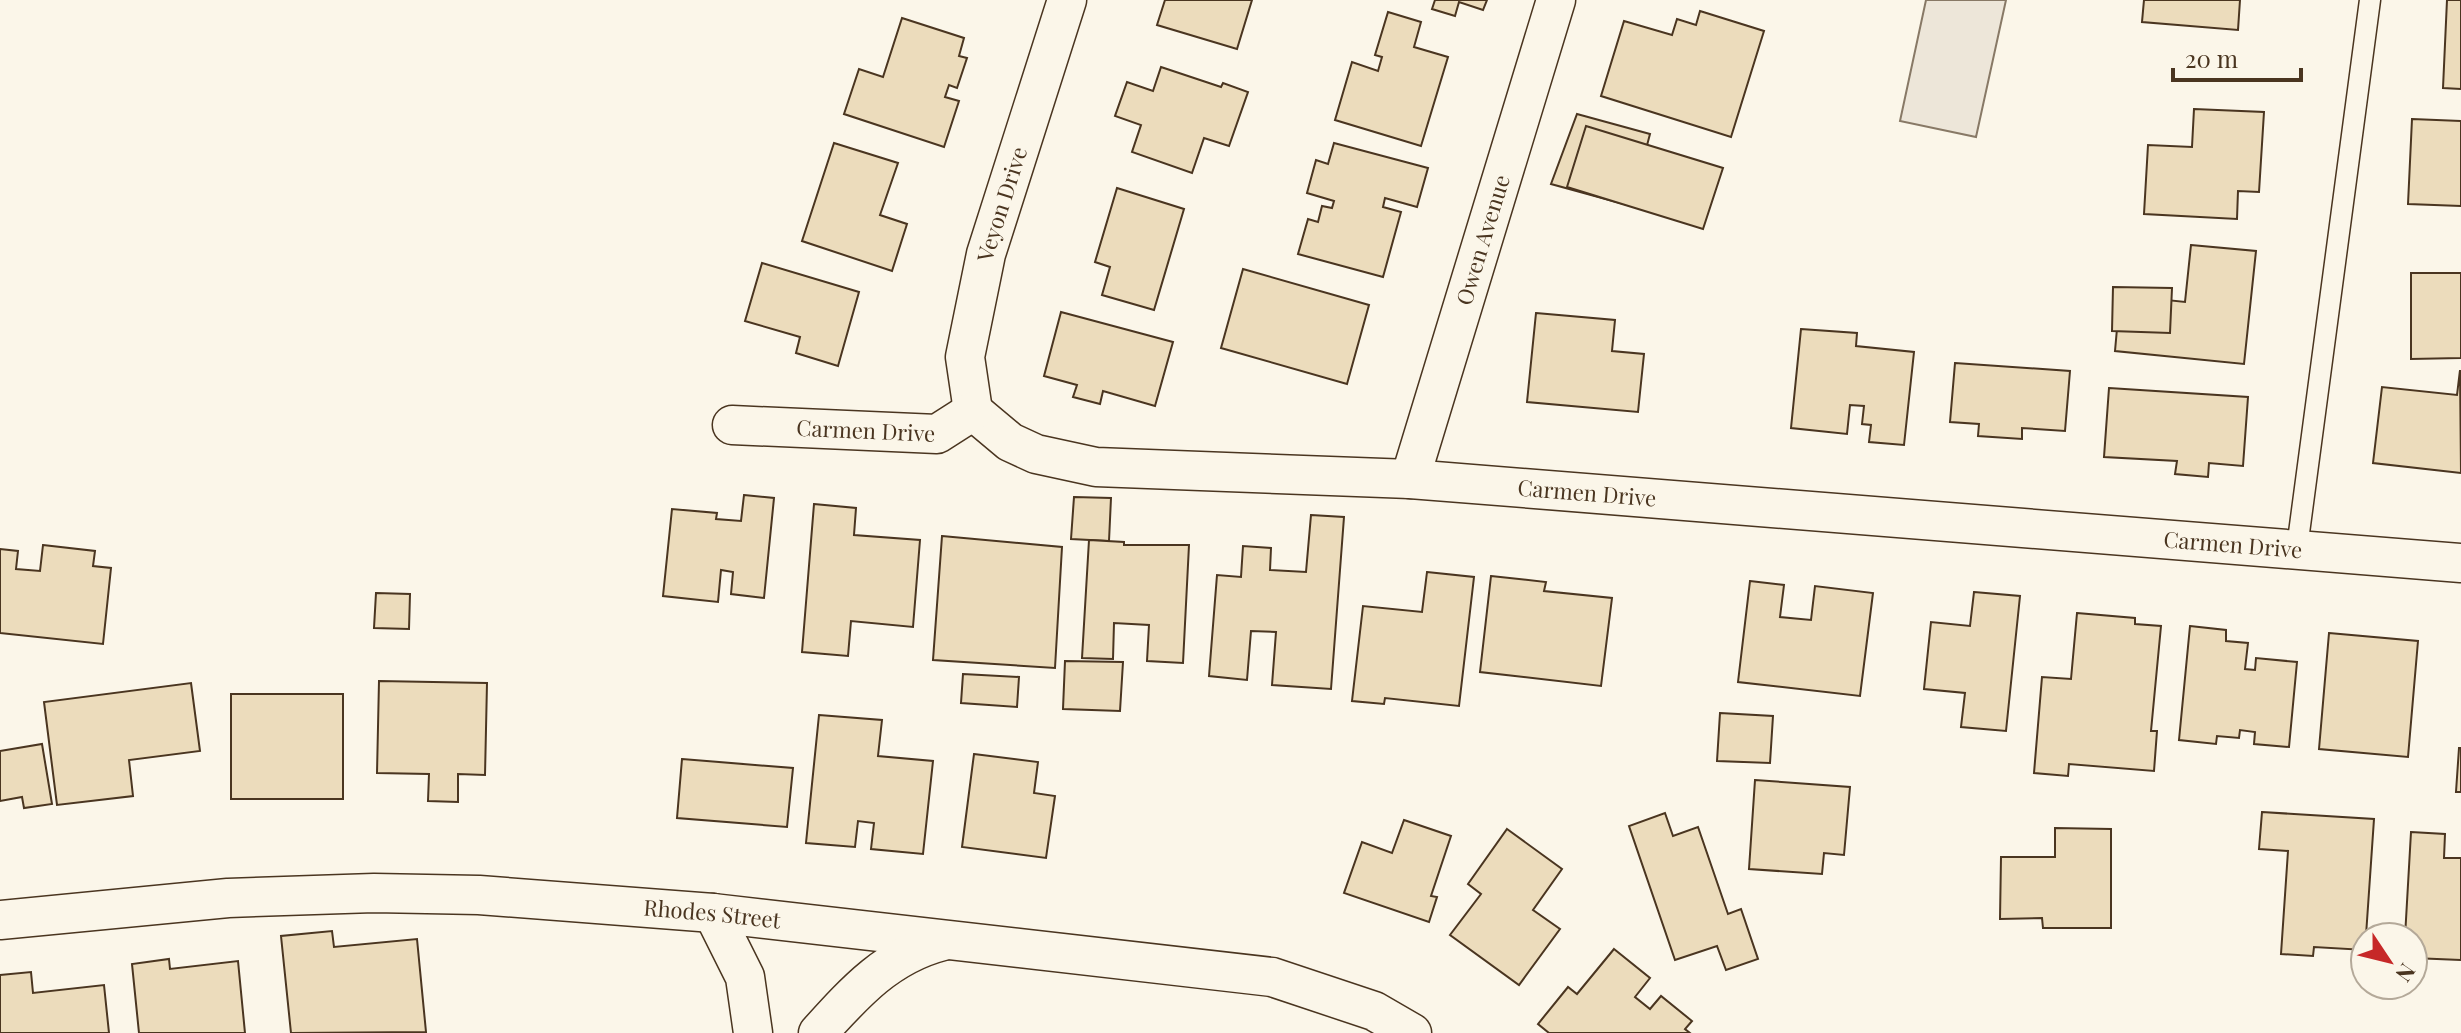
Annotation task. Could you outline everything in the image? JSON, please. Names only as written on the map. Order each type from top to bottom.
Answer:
[{"type":"street","name":"Veyon Drive","points":[[973,411],[965,357],[986,254],[1067,0]]},
{"type":"street","name":"Owen Avenue","points":[[1410,479],[1556,0]]},
{"type":"street","name":"Carmen Drive","points":[[732,425],[937,434],[973,411],[1010,442],[1036,454],[1096,467],[1410,479],[2461,563]]},
{"type":"street","name":"Rhodes Street","points":[[0,920],[228,898],[374,893],[479,895],[713,913],[1272,977],[1374,1011],[1412,1033]]},
{"type":"street","points":[[713,913],[745,977],[753,1033]]},
{"type":"street","points":[[818,1033],[884,967],[916,949],[950,939]]},
{"type":"lane","points":[[2297,548],[2370,0]]},
{"type":"shaded area","points":[[1926,0],[2006,0],[1976,137],[1900,121]]},
{"type":"building","points":[[1165,0],[1252,0],[1237,49],[1157,25]]},
{"type":"building","points":[[1435,0],[1487,0],[1483,10],[1459,2],[1455,16],[1432,9]]},
{"type":"building","points":[[2144,0],[2240,0],[2238,30],[2142,22]]},
{"type":"building","points":[[2447,0],[2461,0],[2461,89],[2443,88]]},
{"type":"building","points":[[1700,11],[1764,31],[1731,137],[1601,96],[1624,21],[1672,35],[1677,19],[1696,25]]},
{"type":"building","points":[[1388,12],[1421,22],[1414,47],[1448,57],[1421,146],[1335,120],[1352,62],[1378,71],[1382,57],[1375,55]]},
{"type":"building","points":[[902,18],[964,38],[959,56],[967,58],[957,88],[949,85],[945,97],[959,101],[944,147],[844,114],[859,69],[883,77]]},
{"type":"building","points":[[1161,67],[1221,87],[1223,83],[1248,92],[1229,146],[1204,138],[1192,173],[1132,152],[1141,125],[1115,116],[1127,82],[1153,91]]},
{"type":"building","points":[[2194,109],[2264,112],[2259,192],[2238,191],[2237,219],[2144,214],[2148,145],[2192,147]]},
{"type":"building","points":[[1577,114],[1650,134],[1631,206],[1551,184]]},
{"type":"building","points":[[2412,119],[2461,121],[2461,206],[2408,204]]},
{"type":"building","points":[[1586,126],[1723,168],[1703,229],[1567,187]]},
{"type":"building","points":[[834,143],[898,163],[880,215],[907,224],[892,271],[802,241]]},
{"type":"building","points":[[1334,143],[1428,168],[1417,207],[1385,198],[1383,207],[1401,212],[1383,277],[1298,254],[1308,219],[1318,222],[1322,206],[1332,208],[1334,201],[1307,193],[1316,160],[1328,164]]},
{"type":"building","points":[[1117,188],[1184,209],[1154,310],[1102,295],[1110,267],[1095,262]]},
{"type":"building","points":[[2191,245],[2256,251],[2244,364],[2115,351],[2120,295],[2185,302]]},
{"type":"building","points":[[762,263],[859,292],[838,366],[796,353],[800,337],[745,321]]},
{"type":"building","points":[[1243,269],[1369,305],[1347,384],[1221,348]]},
{"type":"building","points":[[2411,273],[2461,273],[2461,358],[2411,359]]},
{"type":"building","points":[[2113,287],[2172,288],[2170,333],[2112,331]]},
{"type":"building","points":[[1061,312],[1173,342],[1155,406],[1103,391],[1100,404],[1073,397],[1077,385],[1044,376]]},
{"type":"building","points":[[1536,313],[1615,320],[1612,351],[1644,354],[1638,412],[1527,402]]},
{"type":"building","points":[[1801,329],[1857,333],[1856,346],[1914,352],[1904,445],[1869,442],[1871,425],[1862,424],[1864,406],[1850,405],[1847,434],[1791,428]]},
{"type":"building","points":[[1955,363],[2070,371],[2065,431],[2022,428],[2022,439],[1978,436],[1979,424],[1950,422]]},
{"type":"building","points":[[2460,370],[2461,473],[2373,463],[2382,387],[2457,395]]},
{"type":"building","points":[[2109,388],[2248,397],[2243,466],[2209,463],[2208,477],[2175,474],[2177,461],[2104,457]]},
{"type":"building","points":[[744,495],[774,498],[764,598],[731,594],[733,572],[721,570],[718,602],[663,596],[672,509],[717,513],[716,519],[741,521]]},
{"type":"building","points":[[1074,497],[1111,498],[1109,541],[1071,539]]},
{"type":"building","points":[[814,504],[856,508],[854,535],[920,540],[913,627],[851,621],[848,656],[802,652]]},
{"type":"building","points":[[1311,515],[1344,517],[1331,689],[1272,685],[1276,632],[1251,631],[1247,680],[1209,676],[1217,575],[1241,577],[1243,546],[1271,548],[1270,570],[1306,572]]},
{"type":"building","points":[[942,536],[1062,547],[1055,668],[933,660]]},
{"type":"building","points":[[1089,540],[1124,542],[1124,545],[1189,545],[1183,663],[1147,661],[1149,625],[1114,623],[1113,659],[1082,658]]},
{"type":"building","points":[[43,545],[95,551],[93,566],[111,568],[103,644],[0,633],[0,549],[18,551],[16,569],[40,571]]},
{"type":"building","points":[[1427,572],[1474,577],[1459,706],[1385,698],[1384,704],[1352,701],[1363,606],[1422,612]]},
{"type":"building","points":[[1491,576],[1546,582],[1544,591],[1612,598],[1601,686],[1480,672]]},
{"type":"building","points":[[1750,581],[1784,585],[1780,617],[1811,620],[1815,586],[1873,593],[1860,696],[1738,682]]},
{"type":"building","points":[[1974,592],[2020,596],[2006,731],[1961,727],[1965,693],[1924,689],[1931,622],[1970,626]]},
{"type":"building","points":[[376,593],[410,594],[409,629],[374,628]]},
{"type":"building","points":[[2077,613],[2135,618],[2135,624],[2161,626],[2151,731],[2157,731],[2154,771],[2069,764],[2068,776],[2034,773],[2042,677],[2071,679]]},
{"type":"building","points":[[2190,626],[2226,630],[2226,641],[2248,643],[2245,669],[2255,670],[2256,658],[2297,662],[2289,747],[2254,744],[2255,732],[2240,730],[2239,738],[2217,736],[2216,744],[2179,740]]},
{"type":"building","points":[[2329,633],[2418,641],[2408,757],[2319,749]]},
{"type":"building","points":[[1065,661],[1123,662],[1120,711],[1063,709]]},
{"type":"building","points":[[963,674],[1019,677],[1017,707],[961,703]]},
{"type":"building","points":[[379,681],[487,683],[485,775],[458,774],[458,802],[428,801],[429,774],[377,773]]},
{"type":"building","points":[[191,683],[200,751],[129,760],[133,796],[57,805],[44,702]]},
{"type":"building","points":[[231,694],[343,694],[343,799],[231,799]]},
{"type":"building","points":[[1720,713],[1773,716],[1770,763],[1717,761]]},
{"type":"building","points":[[819,715],[882,720],[878,756],[933,761],[923,854],[871,849],[874,823],[858,821],[855,847],[806,843]]},
{"type":"building","points":[[42,744],[52,804],[24,808],[22,797],[0,801],[0,751]]},
{"type":"building","points":[[2459,748],[2461,792],[2456,792]]},
{"type":"building","points":[[974,754],[1038,762],[1034,793],[1055,796],[1046,858],[962,847]]},
{"type":"building","points":[[682,759],[793,768],[787,827],[677,818]]},
{"type":"building","points":[[1755,780],[1850,787],[1844,855],[1824,853],[1822,874],[1749,869]]},
{"type":"building","points":[[2262,812],[2374,819],[2367,921],[2349,921],[2349,949],[2314,947],[2313,956],[2281,954],[2288,851],[2259,849]]},
{"type":"building","points":[[1665,813],[1673,836],[1698,827],[1728,914],[1741,909],[1758,959],[1726,970],[1717,946],[1675,960],[1629,826]]},
{"type":"building","points":[[1404,820],[1451,836],[1431,896],[1437,897],[1429,922],[1344,893],[1362,842],[1392,853]]},
{"type":"building","points":[[2055,828],[2111,829],[2111,928],[2043,928],[2042,918],[2000,919],[2001,857],[2055,857]]},
{"type":"building","points":[[1507,829],[1562,869],[1533,910],[1560,929],[1519,985],[1450,935],[1481,894],[1468,884]]},
{"type":"building","points":[[2411,832],[2445,834],[2444,858],[2461,858],[2461,960],[2429,959],[2429,921],[2406,921]]},
{"type":"building","points":[[332,931],[334,947],[417,939],[426,1032],[291,1033],[281,936]]},
{"type":"building","points":[[1614,949],[1650,978],[1635,997],[1650,1009],[1661,996],[1692,1021],[1685,1029],[1690,1033],[1549,1033],[1538,1024],[1568,987],[1577,994]]},
{"type":"building","points":[[169,959],[170,969],[238,961],[245,1033],[139,1033],[132,964]]},
{"type":"building","points":[[31,972],[33,993],[104,985],[109,1033],[0,1033],[0,975]]}]
